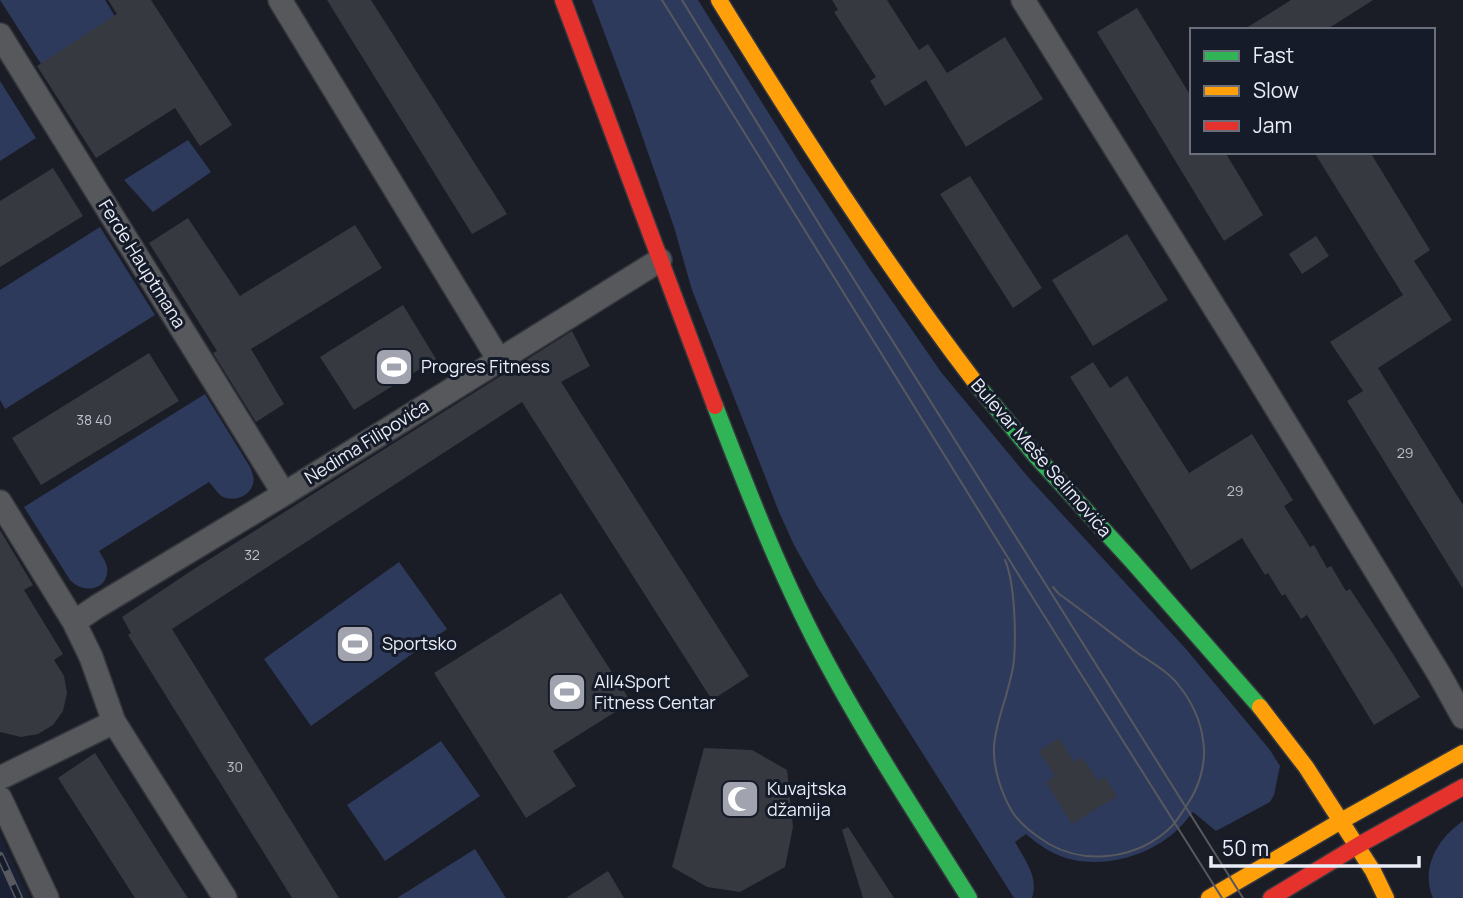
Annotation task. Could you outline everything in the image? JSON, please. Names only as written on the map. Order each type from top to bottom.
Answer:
[{"type":"main road","points":[[564,0],[742,474],[809,629],[838,683],[969,898]]},
{"type":"main road","name":"Bulevar Meše Selimovića","points":[[719,0],[832,180],[934,328],[1035,455],[1265,713],[1306,767],[1373,871],[1386,898]]},
{"type":"main road","points":[[1209,898],[1463,753]]},
{"type":"main road","points":[[1271,898],[1463,787]]},
{"type":"street","points":[[280,0],[499,360]]},
{"type":"street","points":[[1023,0],[1244,355],[1463,717]]},
{"type":"street","name":"Ferde Hauptmana","points":[[0,35],[284,494]]},
{"type":"street","name":"Nedima Filipovića","points":[[74,622],[660,260]]},
{"type":"street","points":[[0,502],[74,622],[91,656],[114,722],[225,898]]},
{"type":"street","points":[[47,898],[2,787],[114,722]]},
{"type":"shaded area","points":[[0,0],[105,0],[124,31],[50,78]]},
{"type":"shaded area","points":[[592,0],[698,0],[801,165],[941,372],[1028,477],[1186,649],[1270,750],[1280,766],[1270,802],[1216,831],[1193,812],[1178,830],[1153,847],[1128,857],[1100,862],[1067,859],[1026,834],[1015,842],[1030,869],[1034,890],[1032,898],[1014,898],[817,586],[794,545],[692,290],[674,227]]},
{"type":"shaded area","points":[[0,81],[36,138],[0,161]]},
{"type":"shaded area","points":[[188,140],[211,172],[153,212],[124,180]]},
{"type":"shaded area","points":[[100,227],[155,315],[5,409],[0,400],[0,290]]},
{"type":"shaded area","points":[[205,394],[250,467],[254,480],[251,489],[244,496],[229,499],[220,495],[209,482],[99,551],[107,567],[107,575],[100,585],[89,589],[76,585],[70,580],[24,507]]},
{"type":"shaded area","name":"Sportsko","points":[[399,562],[447,629],[311,726],[264,659]]},
{"type":"shaded area","points":[[441,741],[480,796],[385,861],[347,805]]},
{"type":"shaded area","points":[[1463,821],[1463,898],[1433,898],[1430,865],[1439,845]]},
{"type":"shaded area","points":[[0,835],[29,898],[0,898]]},
{"type":"shaded area","points":[[475,849],[506,898],[397,898]]},
{"type":"building","points":[[108,0],[151,0],[232,125],[200,146],[175,108],[96,158],[37,66],[117,14]]},
{"type":"building","points":[[327,0],[371,0],[507,214],[472,234]]},
{"type":"building","points":[[832,0],[887,0],[919,50],[928,44],[947,73],[1005,37],[1043,99],[966,147],[926,80],[885,106],[870,81],[876,77],[834,12],[838,10]]},
{"type":"building","points":[[1291,0],[1373,0],[1329,28],[1246,28]]},
{"type":"building","points":[[1137,8],[1190,95],[1190,154],[1226,154],[1263,215],[1224,241],[1097,32]]},
{"type":"building","points":[[1315,154],[1371,154],[1430,250],[1414,261],[1452,320],[1378,368],[1463,505],[1463,589],[1347,401],[1363,391],[1330,342],[1403,295]]},
{"type":"building","points":[[53,168],[83,216],[0,267],[0,201]]},
{"type":"building","points":[[970,176],[1042,288],[1013,308],[940,194]]},
{"type":"building","points":[[188,218],[240,296],[355,225],[382,268],[251,349],[284,404],[256,422],[213,353],[217,351],[149,243]]},
{"type":"building","points":[[1127,234],[1168,300],[1093,346],[1052,280]]},
{"type":"building","points":[[1316,236],[1329,256],[1302,274],[1289,254]]},
{"type":"building","points":[[403,305],[436,359],[354,410],[320,357]]},
{"type":"building","points":[[572,331],[590,366],[561,382],[749,676],[712,700],[522,402],[172,629],[339,898],[292,898],[128,635],[131,633],[122,617]]},
{"type":"building","points":[[149,353],[179,401],[41,485],[12,438]]},
{"type":"building","points":[[1093,362],[1110,388],[1127,376],[1189,473],[1252,434],[1293,500],[1284,506],[1310,547],[1314,545],[1327,568],[1331,566],[1346,591],[1350,589],[1420,697],[1374,725],[1307,615],[1301,619],[1268,573],[1265,575],[1242,538],[1191,570],[1070,377]]},
{"type":"building","points":[[0,530],[33,585],[24,590],[63,654],[54,660],[64,676],[67,693],[63,711],[53,725],[38,734],[21,737],[0,732]]},
{"type":"building","points":[[561,593],[631,702],[553,751],[576,786],[526,818],[434,673]]},
{"type":"building","points":[[1059,738],[1074,762],[1082,757],[1098,781],[1105,777],[1117,796],[1072,824],[1046,782],[1055,776],[1039,751]]},
{"type":"building","name":"Kuvajtska džamija","points":[[704,748],[752,750],[787,770],[793,827],[785,867],[740,892],[707,887],[672,867]]},
{"type":"building","points":[[95,753],[188,898],[135,898],[58,778]]},
{"type":"building","points":[[848,827],[894,898],[863,898],[842,830]]},
{"type":"building","points":[[608,871],[624,898],[566,898]]},
{"type":"tram line","points":[[662,0],[1222,898]]},
{"type":"tram line","points":[[682,0],[824,232],[1243,898]]},
{"type":"tram line","points":[[1005,560],[1013,595],[1014,660],[994,747],[997,773],[1005,798],[1013,813],[1025,826],[1049,844],[1064,851],[1096,856],[1129,852],[1158,838],[1171,827],[1191,798],[1203,766],[1204,749],[1200,726],[1188,699],[1171,677],[1053,587]]},
{"type":"railway","points":[[0,856],[19,898]]},
{"type":"traffic: fast","points":[[978,386],[1035,455],[1260,707]]},
{"type":"traffic: fast","points":[[715,406],[767,537],[828,665],[861,724],[969,898]]},
{"type":"traffic: slow","points":[[719,0],[844,196],[909,292],[978,386]]},
{"type":"traffic: slow","points":[[1260,707],[1306,767],[1373,871],[1386,898]]},
{"type":"traffic: slow","points":[[1209,898],[1463,753]]},
{"type":"traffic: jam","points":[[563,0],[715,406]]},
{"type":"traffic: jam","points":[[1271,898],[1463,787]]},
{"type":"place","name":"Progres Fitness","points":[[394,367]]},
{"type":"place","name":"Sportsko","points":[[355,644]]},
{"type":"place","name":"All4Sport Fitness Centar","points":[[567,692]]},
{"type":"place","name":"Kuvajtska džamija","points":[[740,799]]}]
